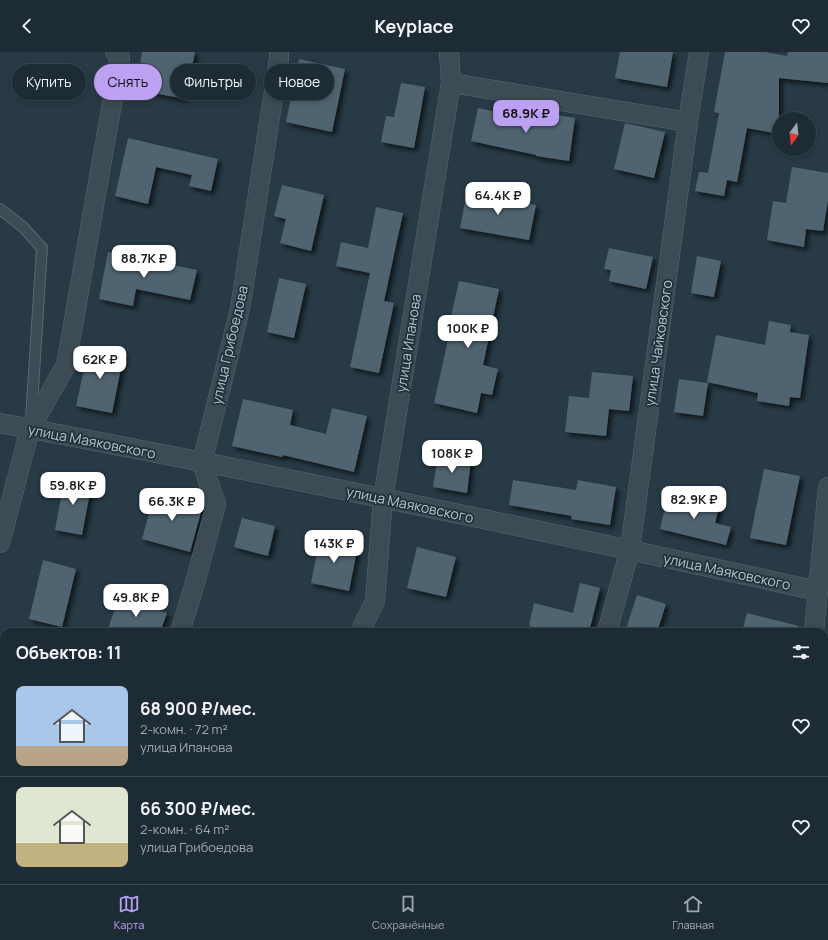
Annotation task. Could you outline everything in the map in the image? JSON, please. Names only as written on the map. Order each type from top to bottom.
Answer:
[{"type":"street","points":[[0,543],[30,429],[66,364],[120,58],[115,52]]},
{"type":"street","name":"улица Грибоедова","points":[[202,462],[240,309],[279,60],[278,52]]},
{"type":"street","name":"улица Ипанова","points":[[362,628],[375,601],[383,498],[451,83],[449,52]]},
{"type":"street","name":"улица Чайковского","points":[[608,628],[630,549],[688,122],[699,52]]},
{"type":"street","points":[[451,83],[688,122]]},
{"type":"street","name":"улица Маяковского","points":[[0,423],[383,498],[630,549],[823,593]]},
{"type":"street","points":[[181,628],[216,504],[202,462]]},
{"type":"street","points":[[815,628],[823,593],[828,487]]},
{"type":"lane","points":[[0,209],[23,227],[42,248],[30,429]]},
{"type":"building","points":[[142,52],[195,52],[193,64],[170,64],[170,96],[162,95],[162,64],[140,64]]},
{"type":"building","points":[[620,52],[673,52],[667,87],[615,78]]},
{"type":"building","points":[[725,52],[765,52],[787,56],[788,52],[828,52],[828,83],[779,78],[779,112],[772,112],[772,133],[747,128],[737,182],[727,180],[724,196],[695,191],[699,172],[708,173],[719,113],[714,112]]},
{"type":"building","points":[[299,59],[322,64],[298,64]]},
{"type":"building","points":[[334,67],[345,69],[332,132],[286,122],[291,100],[334,100]]},
{"type":"building","points":[[401,83],[425,87],[414,148],[381,142],[386,116],[394,117]]},
{"type":"building","points":[[478,108],[541,121],[543,113],[575,118],[569,161],[536,156],[471,141]]},
{"type":"building","points":[[625,123],[665,132],[654,178],[614,169]]},
{"type":"building","points":[[128,138],[218,159],[211,191],[189,186],[192,175],[156,167],[148,204],[115,196]]},
{"type":"building","points":[[792,167],[828,173],[828,200],[823,231],[806,229],[804,247],[767,240],[773,201],[786,203]]},
{"type":"building","points":[[282,185],[324,195],[311,251],[280,243],[286,219],[274,216]]},
{"type":"building","points":[[467,191],[536,205],[529,240],[460,228]]},
{"type":"building","points":[[376,207],[403,213],[384,301],[394,303],[379,373],[350,367],[370,273],[336,266],[341,242],[368,248]]},
{"type":"building","points":[[609,248],[653,257],[646,289],[609,281],[611,270],[604,269]]},
{"type":"building","points":[[108,252],[197,270],[190,300],[136,289],[133,306],[99,299]]},
{"type":"building","points":[[697,256],[721,261],[714,297],[691,293]]},
{"type":"building","points":[[279,278],[306,284],[294,338],[267,332]]},
{"type":"building","points":[[459,281],[499,289],[483,365],[498,369],[492,395],[481,393],[477,413],[434,403]]},
{"type":"building","points":[[769,321],[791,325],[790,332],[809,335],[800,398],[790,397],[789,406],[757,401],[758,393],[707,382],[716,335],[765,345]]},
{"type":"building","points":[[89,346],[124,353],[112,413],[76,406]]},
{"type":"building","points":[[592,372],[633,376],[629,411],[609,409],[606,436],[565,432],[569,396],[589,398]]},
{"type":"building","points":[[679,379],[708,383],[703,416],[674,412]]},
{"type":"building","points":[[243,399],[293,410],[290,425],[326,434],[332,408],[367,416],[354,472],[283,455],[282,457],[232,446]]},
{"type":"building","points":[[438,455],[471,460],[467,493],[433,487]]},
{"type":"building","points":[[764,469],[800,476],[786,545],[750,538]]},
{"type":"building","points":[[65,476],[92,482],[82,535],[55,530]]},
{"type":"building","points":[[513,480],[576,490],[578,480],[616,487],[610,525],[571,519],[572,516],[509,505]]},
{"type":"building","points":[[155,492],[203,505],[190,552],[142,539]]},
{"type":"building","points":[[668,494],[719,507],[715,523],[731,527],[726,545],[660,529]]},
{"type":"building","points":[[242,518],[275,526],[268,556],[234,547]]},
{"type":"building","points":[[320,537],[358,545],[349,591],[311,583]]},
{"type":"building","points":[[417,547],[456,557],[446,597],[407,588]]},
{"type":"building","points":[[43,560],[76,569],[62,627],[29,619]]},
{"type":"building","points":[[580,583],[600,588],[590,628],[537,628],[529,626],[534,603],[573,613]]},
{"type":"building","points":[[637,595],[666,604],[658,628],[626,628]]},
{"type":"building","points":[[119,596],[167,613],[161,628],[108,628]]},
{"type":"building","points":[[747,613],[799,626],[799,628],[743,628]]}]
